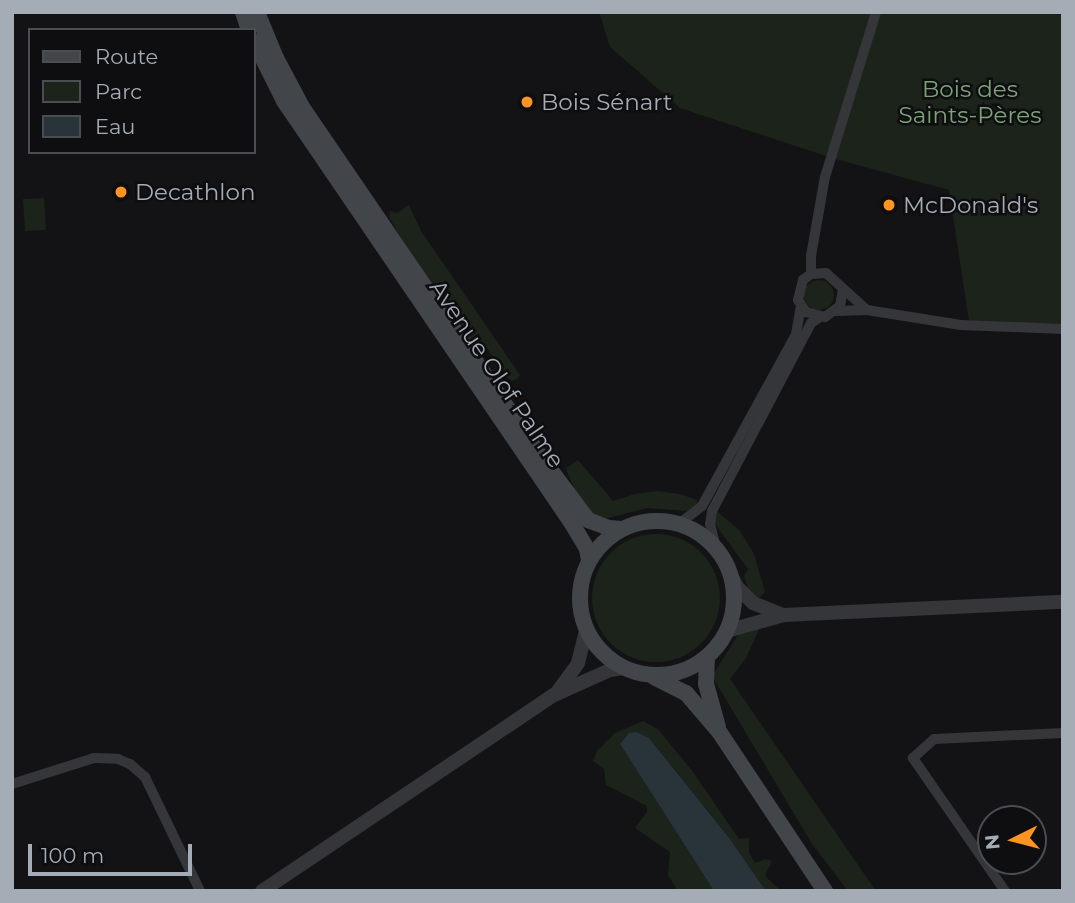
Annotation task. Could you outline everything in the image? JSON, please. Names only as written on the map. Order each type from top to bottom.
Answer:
[{"type":"main road","points":[[257,12],[289,85],[368,214]]},
{"type":"main road","points":[[256,45],[284,101],[368,214]]},
{"type":"main road","name":"Avenue Olof Palme","points":[[368,214],[583,514],[596,525],[622,529]]},
{"type":"main road","name":"Avenue Olof Palme","points":[[368,214],[582,540],[589,560]]},
{"type":"main road","points":[[650,675],[680,671],[707,657],[727,631],[734,601],[729,571],[716,548],[705,537],[679,524],[644,521],[622,529],[603,542],[589,560],[579,595],[586,630],[602,653],[624,668],[650,675],[686,693],[720,733],[825,891]]},
{"type":"main road","points":[[707,657],[706,684],[720,733]]},
{"type":"street","points":[[811,274],[811,256],[825,177],[876,12]]},
{"type":"street","points":[[679,524],[702,506],[796,334],[801,307],[799,286],[811,274],[826,273],[834,276],[842,289],[867,310]]},
{"type":"street","points":[[837,311],[842,301],[842,289]]},
{"type":"street","points":[[801,307],[819,318]]},
{"type":"street","points":[[716,548],[709,524],[712,511],[811,323],[837,311],[867,310],[947,324],[1063,329]]},
{"type":"street","points":[[729,571],[737,587],[753,603],[784,615]]},
{"type":"street","points":[[727,631],[784,615],[1063,602]]},
{"type":"street","points":[[554,695],[578,663],[586,630]]},
{"type":"street","points":[[262,891],[554,695],[610,670],[624,668]]},
{"type":"street","points":[[1005,891],[913,758],[934,739],[1063,733]]},
{"type":"street","points":[[12,784],[94,758],[118,759],[130,764],[145,777],[200,891]]},
{"type":"green space","name":"Bois des Saints-Pères","points":[[599,12],[1063,12],[1063,326],[969,321],[949,190],[832,158],[680,108],[610,47]]},
{"type":"green space","points":[[44,198],[46,230],[25,231],[23,199]]},
{"type":"green space","points":[[409,205],[421,231],[520,375],[517,379],[512,381],[506,377],[484,344],[471,340],[430,288],[389,217],[390,211],[397,213]]},
{"type":"green space","points":[[819,280],[830,284],[834,295],[830,306],[819,310],[808,306],[804,295],[808,284]]},
{"type":"green space","points":[[578,460],[613,501],[658,491],[680,494],[697,500],[697,504],[687,511],[647,508],[601,520],[593,516],[577,495],[569,477],[566,468]]},
{"type":"green space","points":[[716,510],[740,531],[754,554],[765,592],[758,598],[749,592],[744,576],[748,569],[709,516]]},
{"type":"green space","points":[[656,534],[681,539],[701,553],[715,573],[720,598],[715,623],[701,643],[681,657],[656,662],[631,657],[611,643],[597,623],[592,598],[597,573],[611,553],[631,539]]},
{"type":"green space","points":[[743,627],[760,627],[746,658],[730,679],[876,891],[848,891],[812,844],[712,676]]},
{"type":"green space","points":[[643,721],[658,729],[693,772],[739,839],[749,838],[749,853],[755,863],[766,859],[772,861],[765,876],[781,891],[766,891],[730,839],[649,738],[637,732],[620,744],[714,891],[678,891],[668,875],[670,852],[635,828],[647,812],[647,806],[606,785],[604,769],[593,761],[597,751],[615,733]]},
{"type":"water","points":[[637,732],[649,738],[730,839],[766,891],[714,891],[620,744],[629,733]]},
{"type":"place","name":"Bois Sénart","points":[[527,102]]},
{"type":"place","name":"Decathlon","points":[[121,192]]},
{"type":"place","name":"McDonald's","points":[[889,205]]}]
